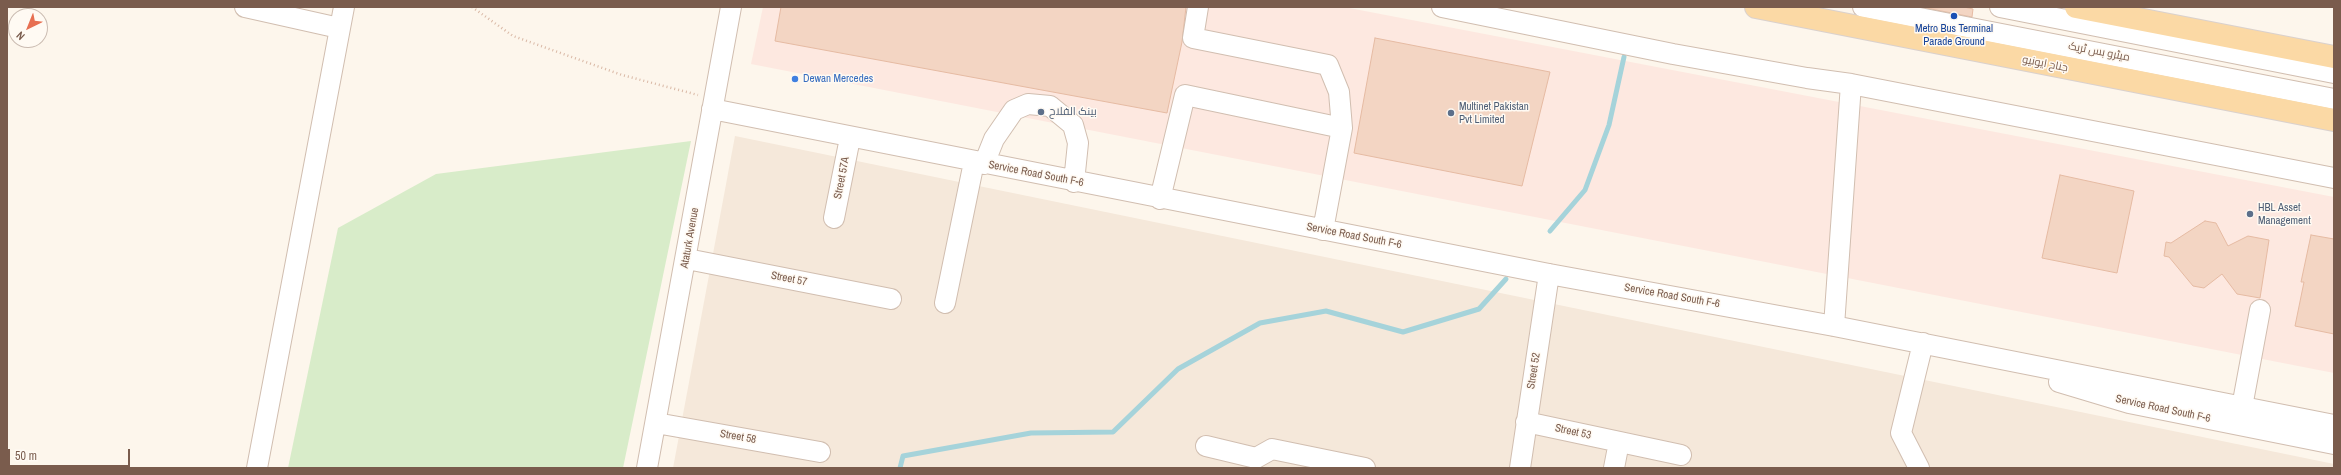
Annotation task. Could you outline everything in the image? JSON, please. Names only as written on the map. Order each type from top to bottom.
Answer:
[{"type":"main road","name":"جناح ایونیو","points":[[1756,7],[2334,120]]},
{"type":"main road","points":[[2076,7],[2334,57]]},
{"type":"street","points":[[245,7],[339,28]]},
{"type":"street","points":[[257,468],[344,7]]},
{"type":"street","name":"Ataturk Avenue","points":[[646,468],[687,259],[713,104],[732,7]]},
{"type":"street","points":[[1198,7],[1193,38],[1328,65],[1339,92],[1342,128],[1322,230]]},
{"type":"street","points":[[1442,7],[1746,67],[1851,84],[2334,178]]},
{"type":"street","name":"میٹرو بس ٹریک","points":[[1863,7],[2334,99]]},
{"type":"street","points":[[2000,7],[2334,73]]},
{"type":"street","points":[[1834,326],[1851,84]]},
{"type":"street","points":[[1160,198],[1185,95],[1342,128]]},
{"type":"street","name":"Service Road South F-6","points":[[713,104],[850,138],[1549,274],[1923,343],[2334,425]]},
{"type":"street","points":[[945,303],[979,163],[1014,110],[1028,104],[1050,106],[1073,125],[1078,143],[1074,182]]},
{"type":"street","name":"Street 57A","points":[[834,218],[850,138]]},
{"type":"street","name":"Street 57","points":[[687,259],[891,299]]},
{"type":"street","name":"Street 52","points":[[1520,468],[1549,274]]},
{"type":"street","points":[[2242,407],[2260,310]]},
{"type":"street","points":[[1919,468],[1901,433],[1923,343]]},
{"type":"street","name":"Service Road South F-6","points":[[1996,358],[2062,383],[2129,403],[2334,444]]},
{"type":"street","name":"Street 53","points":[[1526,422],[1681,455]]},
{"type":"street","name":"Street 58","points":[[656,423],[820,452]]},
{"type":"street","points":[[1614,468],[1619,442]]},
{"type":"street","points":[[1206,446],[1256,458],[1272,449],[1365,468]]},
{"type":"path","points":[[472,7],[513,36],[622,75],[713,104]]},
{"type":"shaded area","points":[[763,7],[1344,7],[2334,197],[2334,373],[751,64]]},
{"type":"shaded area","points":[[735,136],[2334,464],[2334,468],[673,468]]},
{"type":"green space","points":[[691,141],[623,468],[288,468],[338,228],[436,174]]},
{"type":"building","points":[[781,7],[1186,7],[1182,42],[1167,113],[775,41]]},
{"type":"building","points":[[1964,7],[1973,9],[1972,17],[1926,8]]},
{"type":"building","name":"Multinet Pakistan Pvt Limited","points":[[1375,38],[1550,72],[1522,186],[1354,153]]},
{"type":"building","points":[[2060,175],[2134,191],[2117,273],[2042,258]]},
{"type":"building","points":[[2205,221],[2216,223],[2228,246],[2248,236],[2269,240],[2260,298],[2237,294],[2222,274],[2204,288],[2193,286],[2169,257],[2164,256],[2166,242],[2171,243]]},
{"type":"building","points":[[2311,235],[2334,239],[2334,334],[2295,326],[2304,282],[2301,282]]},
{"type":"waterway","points":[[1550,231],[1585,190],[1609,125],[1624,57]]},
{"type":"waterway","points":[[900,468],[903,456],[1031,433],[1113,432],[1178,369],[1260,323],[1326,311],[1403,332],[1479,309],[1506,279]]},
{"type":"place","name":"Metro Bus Terminal Parade Ground","points":[[1954,16]]},
{"type":"place","name":"Dewan Mercedes","points":[[795,79]]},
{"type":"place","name":"بینک الفلاح","points":[[1041,112]]},
{"type":"place","name":"Multinet Pakistan Pvt Limited","points":[[1451,113]]},
{"type":"place","name":"HBL Asset Management","points":[[2250,214]]}]
